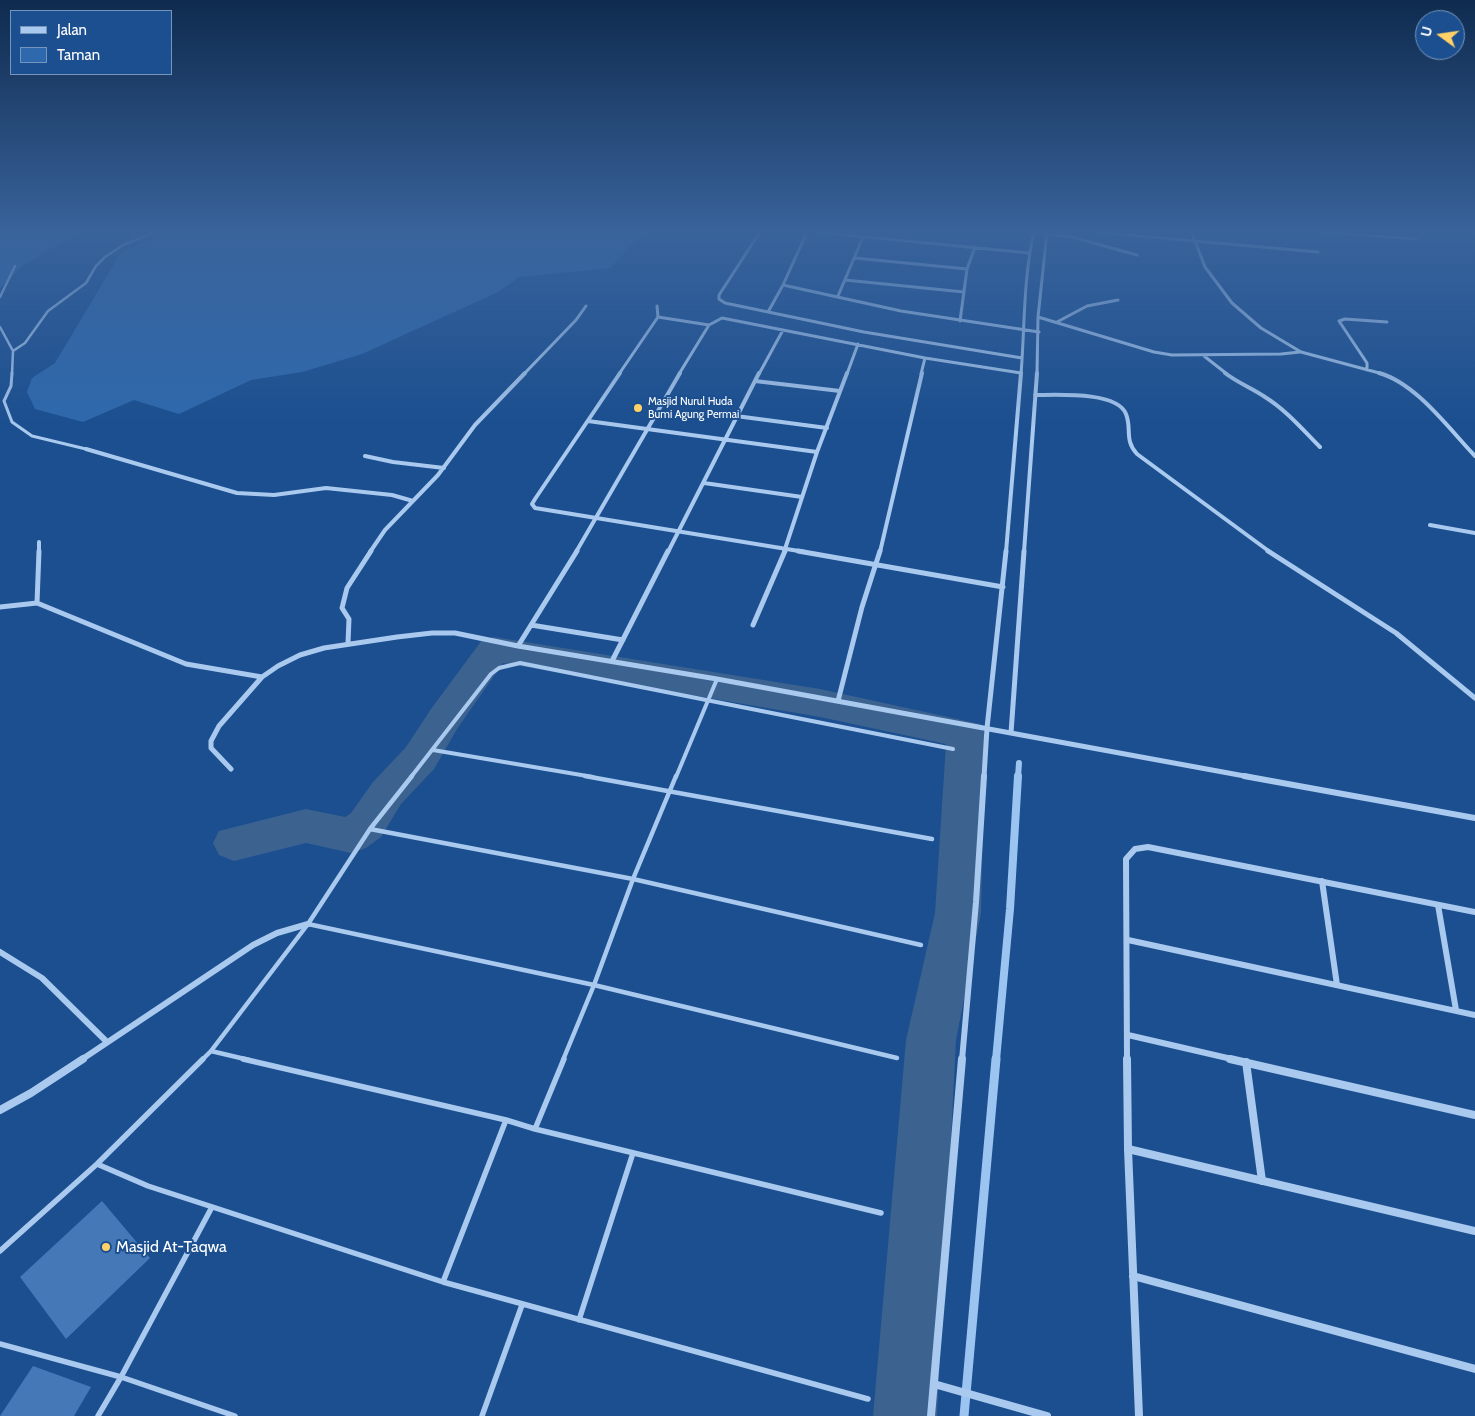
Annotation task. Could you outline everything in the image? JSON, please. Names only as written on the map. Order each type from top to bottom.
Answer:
[{"type":"street","points":[[719,298],[725,303],[864,332],[1022,358]]},
{"type":"street","points":[[768,312],[776,298]]},
{"type":"street","points":[[847,298],[901,311],[1039,332]]},
{"type":"street","points":[[960,321],[963,298]]},
{"type":"street","points":[[931,1416],[976,902],[987,728],[1004,587],[1025,298]]},
{"type":"street","points":[[1012,733],[1040,298]]},
{"type":"street","points":[[1228,298],[1261,328],[1301,352],[1389,376],[1405,386],[1421,399],[1475,456]]},
{"type":"street","points":[[1057,322],[1086,306],[1118,300]]},
{"type":"street","points":[[348,643],[349,620],[342,608],[347,588],[385,530],[444,468],[475,425],[576,320],[586,306]]},
{"type":"street","points":[[657,306],[658,317],[532,504],[535,508],[877,564],[1004,587]]},
{"type":"street","points":[[658,317],[709,325]]},
{"type":"street","points":[[1038,317],[1154,352],[1172,355],[1281,354],[1301,352]]},
{"type":"street","points":[[518,646],[597,519],[647,428],[709,325],[722,318],[926,358],[1021,374]]},
{"type":"street","points":[[1367,370],[1367,363],[1338,321],[1345,319],[1387,322]]},
{"type":"street","points":[[612,661],[704,483],[754,381],[783,330]]},
{"type":"street","points":[[753,625],[785,550],[816,452],[827,428],[858,344]]},
{"type":"street","points":[[1203,355],[1239,384],[1264,397],[1283,411],[1320,447]]},
{"type":"street","points":[[838,701],[862,607],[877,564],[926,358]]},
{"type":"street","points":[[754,381],[840,391]]},
{"type":"street","points":[[1035,395],[1098,398],[1118,405],[1125,411],[1128,418],[1128,440],[1136,453],[1204,506],[1309,579],[1398,634],[1475,698]]},
{"type":"street","points":[[736,416],[827,428]]},
{"type":"street","points":[[588,421],[816,452]]},
{"type":"street","points":[[86,449],[236,493],[274,495],[326,488],[392,495],[413,501]]},
{"type":"street","points":[[365,456],[393,462],[444,468]]},
{"type":"street","points":[[704,483],[802,497]]},
{"type":"street","points":[[1430,525],[1475,533]]},
{"type":"street","points":[[37,603],[39,542]]},
{"type":"street","points":[[0,607],[37,603],[186,664],[262,677]]},
{"type":"street","points":[[531,625],[623,640]]},
{"type":"street","points":[[232,769],[211,748],[211,741],[219,726],[262,677],[300,656],[324,648],[348,643],[432,633],[455,633],[518,646],[717,678],[1475,818]]},
{"type":"street","points":[[1139,1416],[1128,1149],[1126,858],[1129,852],[1134,848],[1148,847],[1475,912]]},
{"type":"street","points":[[1322,881],[1337,985]]},
{"type":"street","points":[[1438,905],[1456,1010]]},
{"type":"street","points":[[0,1110],[31,1093],[252,945],[276,933],[308,924]]},
{"type":"street","points":[[1128,940],[1475,1015]]},
{"type":"street","points":[[0,952],[42,978],[107,1042]]},
{"type":"street","points":[[1128,1035],[1475,1115]]},
{"type":"street","points":[[1246,1062],[1262,1181]]},
{"type":"street","points":[[1128,1149],[1475,1231]]},
{"type":"street","points":[[1133,1276],[1475,1369]]},
{"type":"street","points":[[934,1384],[1046,1416]]},
{"type":"lane","points":[[13,351],[24,343],[48,311],[66,298]]},
{"type":"lane","points":[[0,327],[13,351],[10,386],[4,401],[12,422],[32,436],[86,449]]},
{"type":"lane","points":[[0,1251],[97,1164],[210,1051],[308,924],[370,829],[491,674],[499,668],[520,663],[953,749]]},
{"type":"lane","points":[[535,1129],[634,879],[717,678]]},
{"type":"lane","points":[[432,750],[671,790],[932,839]]},
{"type":"lane","points":[[370,829],[634,879],[921,944]]},
{"type":"lane","points":[[308,924],[594,984],[897,1058]]},
{"type":"lane","points":[[210,1051],[506,1120],[535,1129],[881,1213]]},
{"type":"lane","points":[[444,1282],[506,1120]]},
{"type":"lane","points":[[579,1320],[633,1153]]},
{"type":"lane","points":[[97,1164],[148,1186],[444,1282],[868,1398]]},
{"type":"lane","points":[[98,1416],[121,1377],[212,1207]]},
{"type":"lane","points":[[482,1416],[522,1304]]},
{"type":"lane","points":[[0,1344],[121,1377],[235,1416]]},
{"type":"green space","points":[[94,298],[485,298],[362,354],[302,372],[251,380],[179,414],[134,400],[83,422],[35,409],[27,392],[32,378],[55,363]]},
{"type":"building","points":[[102,1201],[150,1258],[66,1339],[20,1277]]},
{"type":"building","points":[[33,1366],[91,1387],[74,1416],[0,1416]]},
{"type":"waterway","points":[[234,843],[306,826],[351,836],[366,825],[387,793],[420,758],[444,719],[494,649],[820,703],[966,734],[958,913],[931,1040],[905,1416]]},
{"type":"waterway","points":[[1018,777],[1019,763]]},
{"type":"waterway","points":[[996,1060],[1010,909],[1018,776]]},
{"type":"waterway","points":[[964,1416],[996,1059]]},
{"type":"place","name":"Masjid Nurul Huda Bumi Agung Permai","points":[[638,408]]},
{"type":"place","name":"Masjid At-Taqwa","points":[[106,1247]]}]
